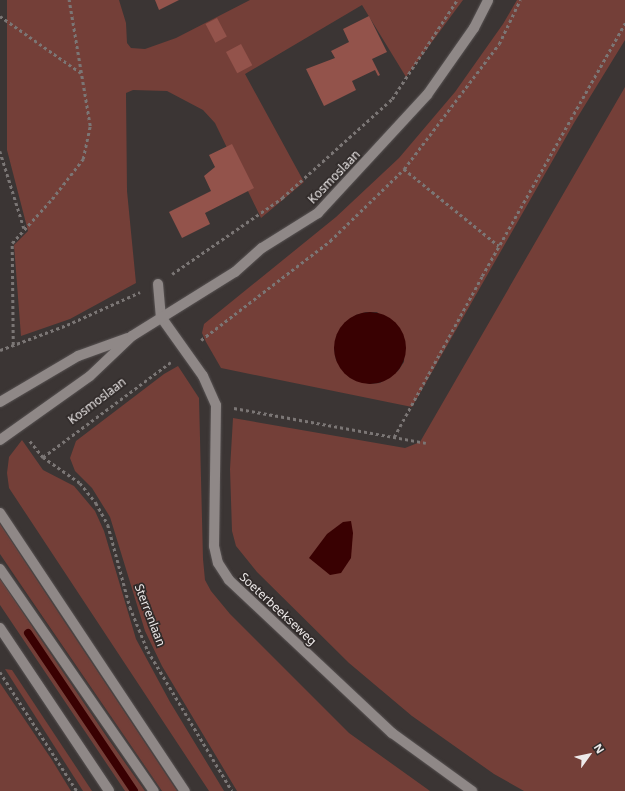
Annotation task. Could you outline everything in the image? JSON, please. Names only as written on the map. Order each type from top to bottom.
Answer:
[{"type":"street","name":"Kosmoslaan","points":[[0,440],[90,376],[132,336],[235,272],[262,248],[318,213],[427,95],[474,28],[488,0]]},
{"type":"street","points":[[158,284],[161,317]]},
{"type":"street","name":"Soeterbeekseweg","points":[[161,317],[203,376],[216,405],[214,546],[218,563],[229,580],[392,733],[472,791]]},
{"type":"street","name":"Kosmoslaan","points":[[0,402],[78,356],[132,336]]},
{"type":"street","points":[[0,513],[186,791]]},
{"type":"street","points":[[0,569],[154,791]]},
{"type":"street","points":[[0,628],[109,791]]},
{"type":"path","points":[[13,345],[12,243],[24,228],[52,199],[83,159],[90,126],[69,0]]},
{"type":"path","points":[[0,350],[67,325],[158,284],[282,198],[392,99],[457,0]]},
{"type":"path","points":[[0,16],[81,73]]},
{"type":"path","points":[[394,437],[499,246],[625,23]]},
{"type":"path","points":[[0,151],[24,228]]},
{"type":"path","points":[[404,169],[499,246]]},
{"type":"path","name":"Kosmoslaan","points":[[43,457],[185,352]]},
{"type":"path","points":[[216,405],[426,442]]},
{"type":"path","name":"Sterrenlaan","points":[[43,457],[80,483],[96,503],[108,524],[130,607],[148,651],[232,791]]},
{"type":"path","points":[[0,672],[77,791]]},
{"type":"shaded area","points":[[7,0],[119,0],[126,23],[127,43],[131,48],[145,49],[176,38],[250,0],[463,0],[406,77],[362,5],[245,74],[304,182],[261,218],[215,123],[203,110],[167,91],[133,90],[126,93],[127,191],[136,283],[70,319],[21,336],[14,245],[28,231],[7,150]]},
{"type":"shaded area","points":[[517,0],[625,0],[625,40],[574,123],[412,407],[221,368],[202,333],[204,324],[336,217],[399,158],[455,92],[503,24]],"holes":[[[366,312],[377,312],[405,341],[404,362],[398,371],[380,383],[369,384],[349,377],[336,360],[334,349],[356,315]]]},
{"type":"shaded area","points":[[625,87],[625,791],[524,791],[494,774],[412,716],[349,663],[257,572],[236,546],[232,531],[230,469],[233,418],[405,448],[420,442]]},
{"type":"shaded area","points":[[370,312],[390,318],[400,328],[406,348],[400,368],[390,378],[370,384],[350,378],[340,368],[334,348],[340,328],[350,318]]},
{"type":"shaded area","points":[[178,366],[199,398],[203,559],[205,580],[211,591],[230,614],[349,733],[430,791],[237,791],[162,666],[145,631],[110,517],[92,488],[75,471],[70,458],[76,441],[164,374]]},
{"type":"shaded area","points":[[22,440],[43,470],[74,486],[95,511],[104,531],[136,639],[170,702],[224,791],[209,791],[9,488],[7,473],[9,457]]},
{"type":"shaded area","points":[[351,521],[353,533],[351,558],[341,573],[330,575],[309,558],[327,534],[343,522]]},
{"type":"shaded area","points":[[0,524],[177,791],[162,791],[0,554]]},
{"type":"shaded area","points":[[0,579],[145,791],[125,791],[0,605]]},
{"type":"shaded area","points":[[5,669],[12,670],[92,791],[83,791]]},
{"type":"shaded area","points":[[0,683],[52,760],[71,791],[0,791]]},
{"type":"building","points":[[155,0],[179,0],[159,10]]},
{"type":"building","points":[[369,16],[387,52],[372,59],[380,75],[378,76],[375,70],[352,81],[356,90],[324,106],[306,69],[335,58],[331,51],[349,42],[343,29]]},
{"type":"building","points":[[217,18],[227,37],[215,43],[206,24]]},
{"type":"building","points":[[241,44],[252,65],[237,73],[226,52]]},
{"type":"building","points":[[232,144],[254,188],[205,213],[210,224],[182,238],[169,212],[211,191],[204,176],[215,167],[209,155]]},
{"type":"waterway","points":[[28,633],[134,791]]}]
